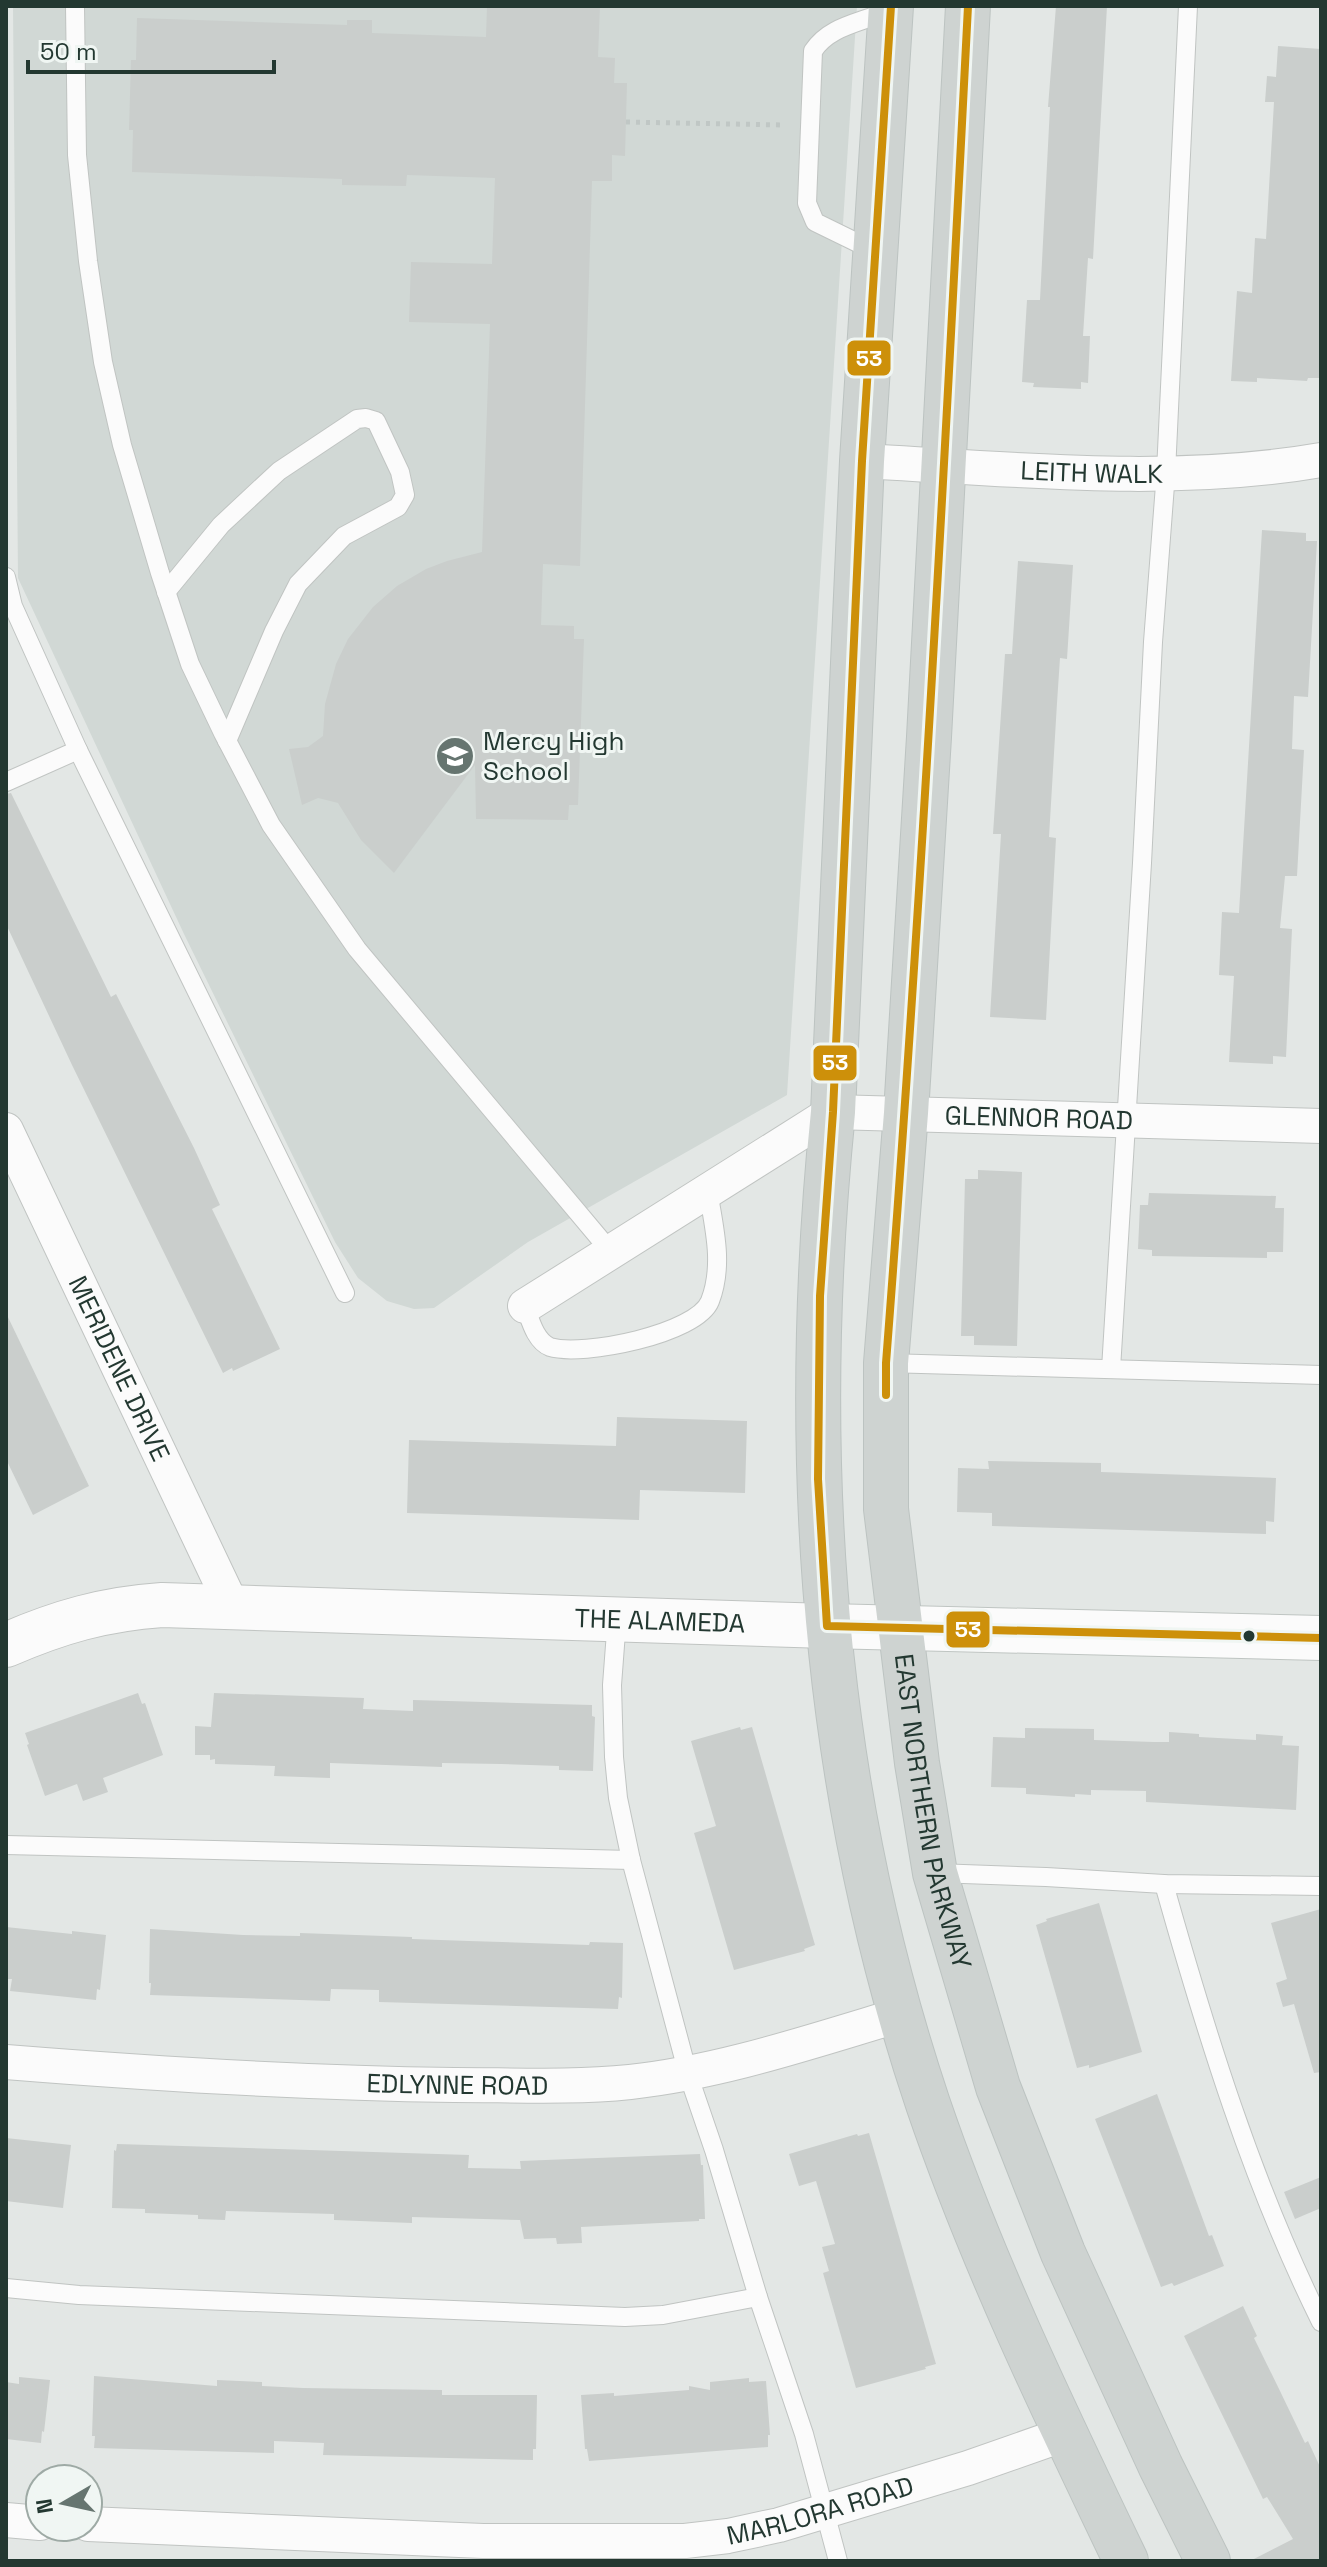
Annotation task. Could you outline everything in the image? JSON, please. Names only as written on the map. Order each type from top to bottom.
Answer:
[{"type":"main road","name":"EAST NORTHERN PARKWAY","points":[[968,6],[945,466],[906,1113],[886,1363],[886,1509],[917,1763],[935,1873],[998,2087],[1063,2253],[1161,2467],[1208,2561]]},
{"type":"main road","points":[[891,7],[862,461],[833,1112],[826,1185],[817,1391],[818,1484],[827,1626],[847,1783],[900,2015],[933,2117],[985,2257],[1126,2561]]},
{"type":"street","name":"LEITH WALK","points":[[862,461],[1081,474],[1274,468],[1321,460]]},
{"type":"street","name":"GLENNOR ROAD","points":[[833,1112],[1321,1126]]},
{"type":"street","points":[[525,1306],[833,1112]]},
{"type":"street","name":"MERIDENE DRIVE","points":[[6,1130],[232,1606]]},
{"type":"street","name":"THE ALAMEDA","points":[[6,1645],[65,1621],[123,1608],[162,1605],[900,1630],[1321,1638]]},
{"type":"street","name":"EDLYNNE ROAD","points":[[6,2062],[392,2084],[628,2082],[688,2074],[900,2015]]},
{"type":"street","name":"MARLORA ROAD","points":[[104,2525],[483,2541],[685,2541],[741,2534],[825,2511],[968,2468],[1065,2434]]},
{"type":"lane","points":[[75,6],[77,155],[103,362],[122,445],[190,664],[271,825],[357,949],[611,1252]]},
{"type":"lane","points":[[1111,1369],[1153,642],[1166,472],[1188,6]]},
{"type":"lane","points":[[875,265],[860,244],[815,222],[807,203],[813,51],[820,40],[838,28],[869,20],[891,7]]},
{"type":"lane","points":[[166,592],[221,525],[279,471],[357,419],[376,421],[400,472],[405,495],[398,507],[344,536],[298,584],[274,631],[227,741]]},
{"type":"lane","points":[[6,577],[13,606],[78,750],[345,1293]]},
{"type":"lane","points":[[6,782],[78,750]]},
{"type":"lane","points":[[525,1306],[536,1335],[549,1346],[571,1348],[623,1344],[681,1327],[709,1304],[717,1274],[716,1239],[708,1191]]},
{"type":"lane","points":[[886,1363],[1321,1375]]},
{"type":"lane","points":[[617,1619],[612,1685],[614,1757],[618,1798],[631,1860],[688,2074],[804,2434],[838,2561]]},
{"type":"lane","points":[[6,1845],[631,1860]]},
{"type":"lane","points":[[935,1873],[1164,1884],[1321,1886]]},
{"type":"lane","points":[[1164,1884],[1199,2010],[1243,2135],[1303,2286],[1321,2322]]},
{"type":"lane","points":[[6,2288],[79,2295],[625,2317],[663,2315],[758,2297]]},
{"type":"path","points":[[626,122],[793,126]]},
{"type":"shaded area","name":"Mercy High School","points":[[13,6],[857,6],[787,1095],[528,1242],[434,1308],[414,1309],[387,1301],[358,1278],[335,1242],[184,934],[18,578]]},
{"type":"building","points":[[487,6],[600,6],[598,57],[615,58],[614,83],[627,83],[625,156],[612,155],[612,181],[592,181],[580,566],[543,564],[541,625],[574,626],[574,639],[584,639],[578,805],[569,805],[568,820],[476,819],[475,765],[394,873],[361,840],[338,803],[318,798],[302,805],[289,749],[308,747],[323,736],[325,704],[336,664],[348,639],[373,607],[397,586],[426,569],[482,552],[490,324],[409,322],[411,262],[492,264],[495,178],[407,175],[406,186],[342,185],[342,179],[132,172],[133,130],[129,130],[131,60],[136,60],[137,18],[347,25],[347,20],[372,20],[372,33],[486,37]]},
{"type":"building","points":[[1056,6],[1107,6],[1093,259],[1088,258],[1083,336],[1090,336],[1088,383],[1081,382],[1081,389],[1033,387],[1034,383],[1022,382],[1027,300],[1040,300],[1048,107]]},
{"type":"building","points":[[1278,46],[1321,49],[1320,378],[1308,378],[1307,381],[1257,378],[1257,382],[1231,381],[1237,291],[1252,293],[1255,238],[1266,239],[1274,102],[1265,102],[1267,76],[1276,77]]},
{"type":"building","points":[[1262,530],[1306,533],[1306,541],[1317,541],[1308,697],[1294,696],[1292,749],[1304,750],[1297,876],[1285,876],[1280,928],[1292,929],[1286,1057],[1273,1056],[1273,1064],[1229,1062],[1234,976],[1219,975],[1222,912],[1239,913]]},
{"type":"building","points":[[1018,561],[1073,565],[1067,659],[1060,658],[1049,837],[1056,838],[1046,1020],[990,1017],[1001,834],[993,834],[1005,654],[1012,654]]},
{"type":"building","points":[[11,793],[111,997],[116,994],[194,1148],[220,1205],[212,1209],[280,1349],[233,1371],[232,1368],[223,1373],[6,924],[6,794]]},
{"type":"building","points":[[978,1170],[1022,1172],[1017,1346],[974,1345],[974,1336],[961,1336],[965,1179],[978,1179]]},
{"type":"building","points":[[1149,1193],[1276,1196],[1275,1208],[1284,1208],[1283,1252],[1267,1252],[1267,1258],[1152,1256],[1152,1250],[1138,1249],[1140,1205],[1148,1205]]},
{"type":"building","points":[[6,1313],[89,1486],[33,1515],[6,1459]]},
{"type":"building","points":[[617,1417],[747,1421],[745,1493],[640,1490],[639,1520],[407,1513],[409,1440],[616,1446]]},
{"type":"building","points":[[988,1461],[1101,1463],[1101,1472],[1276,1478],[1274,1522],[1266,1521],[1266,1534],[992,1526],[992,1513],[957,1512],[958,1468],[989,1469]]},
{"type":"building","points":[[138,1693],[142,1704],[145,1703],[163,1755],[103,1778],[108,1792],[83,1801],[77,1784],[45,1796],[25,1733]]},
{"type":"building","points":[[214,1693],[364,1698],[363,1709],[413,1711],[413,1700],[592,1705],[592,1716],[595,1717],[593,1771],[559,1770],[559,1766],[501,1764],[442,1763],[442,1767],[330,1763],[330,1778],[274,1776],[275,1766],[215,1764],[215,1759],[210,1760],[210,1755],[195,1755],[195,1726],[211,1727]]},
{"type":"building","points":[[740,1727],[741,1730],[752,1727],[815,1945],[805,1951],[734,1970],[694,1833],[716,1826],[691,1741]]},
{"type":"building","points":[[1025,1728],[1094,1729],[1094,1740],[1154,1742],[1169,1742],[1169,1732],[1256,1740],[1256,1734],[1283,1736],[1282,1745],[1299,1746],[1296,1810],[1146,1802],[1146,1791],[1091,1790],[1091,1795],[1075,1794],[1075,1797],[1026,1794],[1026,1788],[991,1787],[993,1737],[1025,1738]]},
{"type":"building","points":[[1099,1903],[1142,2052],[1089,2068],[1089,2065],[1077,2068],[1036,1925]]},
{"type":"building","points":[[1321,1909],[1321,2072],[1314,2073],[1294,2004],[1283,2007],[1276,1983],[1287,1979],[1271,1923]]},
{"type":"building","points":[[6,1927],[106,1935],[100,1990],[97,1989],[96,2000],[10,1991],[12,1979],[6,1979]]},
{"type":"building","points":[[150,1929],[243,1935],[300,1936],[300,1933],[589,1945],[590,1942],[623,1943],[622,1998],[619,1997],[618,2009],[379,2002],[379,1990],[331,1989],[330,2001],[150,1995]]},
{"type":"building","points":[[1157,2094],[1209,2236],[1212,2235],[1224,2266],[1174,2286],[1172,2283],[1161,2287],[1095,2119]]},
{"type":"building","points":[[869,2133],[936,2364],[856,2388],[823,2273],[829,2271],[822,2247],[835,2244],[816,2181],[799,2186],[789,2154]]},
{"type":"building","points":[[6,2138],[71,2145],[63,2208],[6,2201]]},
{"type":"building","points":[[117,2144],[469,2155],[468,2168],[521,2169],[520,2161],[700,2154],[705,2219],[581,2227],[582,2243],[557,2244],[556,2238],[524,2239],[520,2220],[412,2217],[412,2223],[334,2220],[334,2214],[226,2211],[225,2220],[198,2219],[198,2215],[145,2213],[145,2209],[112,2208],[114,2150]]},
{"type":"building","points":[[1321,2177],[1321,2208],[1295,2219],[1284,2192]]},
{"type":"building","points":[[1243,2306],[1257,2336],[1254,2338],[1305,2443],[1308,2441],[1321,2469],[1321,2561],[1250,2561],[1293,2539],[1267,2497],[1263,2499],[1184,2336]]},
{"type":"building","points":[[94,2376],[217,2386],[217,2380],[303,2388],[442,2390],[442,2395],[537,2395],[536,2449],[533,2449],[533,2460],[323,2455],[324,2443],[274,2441],[274,2453],[94,2448]]},
{"type":"building","points":[[19,2377],[50,2380],[41,2443],[6,2439],[6,2382],[19,2384]]},
{"type":"building","points":[[749,2378],[749,2382],[766,2381],[768,2447],[589,2461],[585,2449],[581,2395],[614,2393],[614,2396],[689,2390],[689,2386],[710,2390],[710,2382]]},
{"type":"transit line","name":"53","points":[[891,6],[862,461],[833,1112],[820,1296],[818,1479],[827,1626],[1321,1638]]},
{"type":"transit line","name":"53","points":[[886,1395],[932,685],[968,6]]},
{"type":"place","name":"Mercy High School","points":[[455,756]]}]
